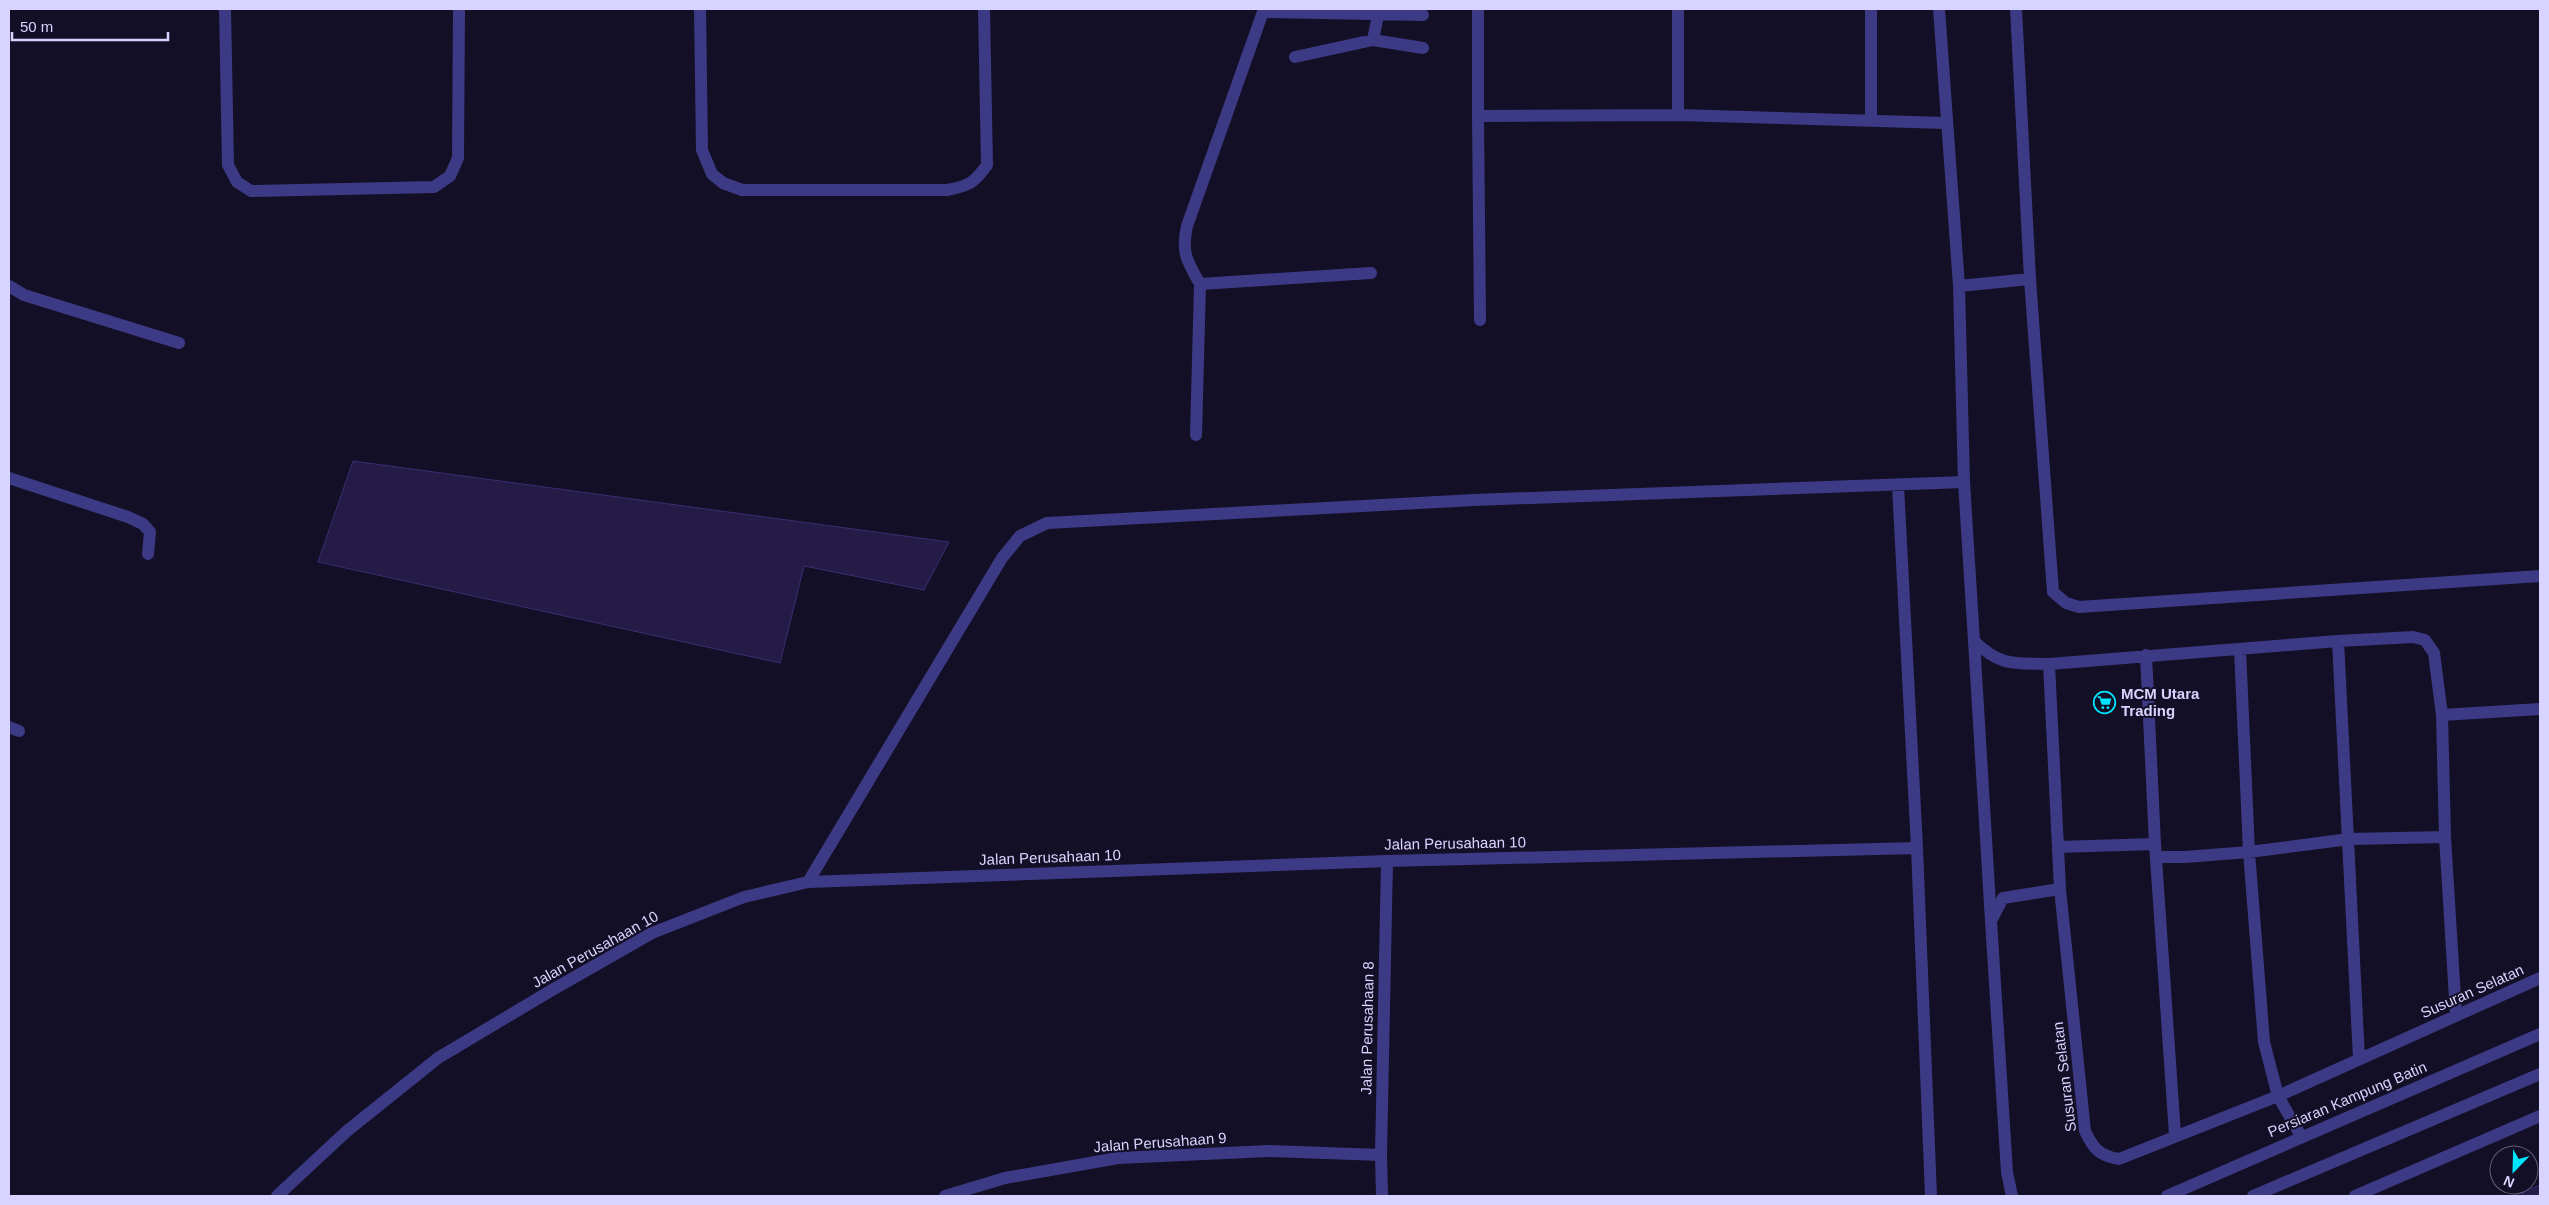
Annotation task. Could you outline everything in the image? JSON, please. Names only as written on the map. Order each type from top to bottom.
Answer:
[{"type":"street","points":[[226,9],[228,165],[237,182],[251,191],[434,187],[450,176],[458,158],[459,9]]},
{"type":"street","points":[[700,9],[702,150],[712,174],[723,183],[742,190],[947,190],[967,186],[978,177],[987,165],[984,9]]},
{"type":"street","points":[[1478,9],[1480,320]]},
{"type":"street","points":[[1678,9],[1678,115]]},
{"type":"street","points":[[1871,9],[1871,119]]},
{"type":"street","points":[[1939,9],[1959,286],[1964,482],[2007,1172],[2012,1196]]},
{"type":"street","points":[[2016,9],[2030,279],[2053,592],[2066,603],[2079,607],[2540,576]]},
{"type":"street","points":[[1196,435],[1200,284],[1186,259],[1183,244],[1187,226],[1264,10],[1423,15]]},
{"type":"street","points":[[1373,40],[1378,15]]},
{"type":"street","points":[[1295,57],[1373,40],[1423,48]]},
{"type":"street","points":[[1478,116],[1678,115],[1871,119],[1946,123]]},
{"type":"street","points":[[1200,284],[1371,273]]},
{"type":"street","points":[[1959,286],[2030,279]]},
{"type":"street","points":[[9,286],[24,295],[179,343]]},
{"type":"street","points":[[9,478],[128,517],[143,524],[150,532],[148,554]]},
{"type":"street","points":[[808,882],[1002,558],[1020,536],[1047,523],[1474,500],[1898,486],[1964,482]]},
{"type":"street","points":[[1898,486],[1917,848],[1931,1196]]},
{"type":"street","points":[[1974,641],[1987,653],[2004,662],[2049,664],[2338,641],[2413,637],[2425,640],[2434,653],[2442,715],[2446,836],[2456,1015]]},
{"type":"street","points":[[2338,641],[2359,1059]]},
{"type":"street","points":[[2240,649],[2250,852],[2264,1042],[2278,1096],[2301,1136]]},
{"type":"street","points":[[2146,655],[2155,851],[2175,1135]]},
{"type":"street","name":"Susuran Selatan","points":[[2049,664],[2060,889],[2085,1131],[2093,1148],[2104,1156],[2119,1158],[2278,1096],[2540,978]]},
{"type":"street","points":[[2442,715],[2540,710]]},
{"type":"street","points":[[2058,847],[2155,851],[2185,858],[2250,852],[2349,839],[2446,836]]},
{"type":"street","name":"Jalan Perusahaan 10","points":[[277,1196],[347,1130],[438,1058],[552,990],[652,933],[744,897],[808,882],[1387,861],[1917,848]]},
{"type":"street","name":"Jalan Perusahaan 8","points":[[1382,1196],[1381,1155],[1387,861]]},
{"type":"street","points":[[1991,921],[2003,898],[2060,889]]},
{"type":"street","name":"Persiaran Kampung Batin","points":[[2167,1196],[2301,1136],[2540,1034]]},
{"type":"street","points":[[2253,1196],[2540,1074]]},
{"type":"street","points":[[2355,1196],[2540,1116]]},
{"type":"street","name":"Jalan Perusahaan 9","points":[[945,1196],[1005,1178],[1118,1158],[1269,1151],[1381,1155]]},
{"type":"building","points":[[353,461],[949,542],[924,590],[804,566],[780,663],[318,562]]},
{"type":"building","points":[[2539,1185],[2540,1196],[2522,1195],[2539,1195]]},
{"type":"place","name":"MCM Utara Trading","points":[[2105,702]]}]
